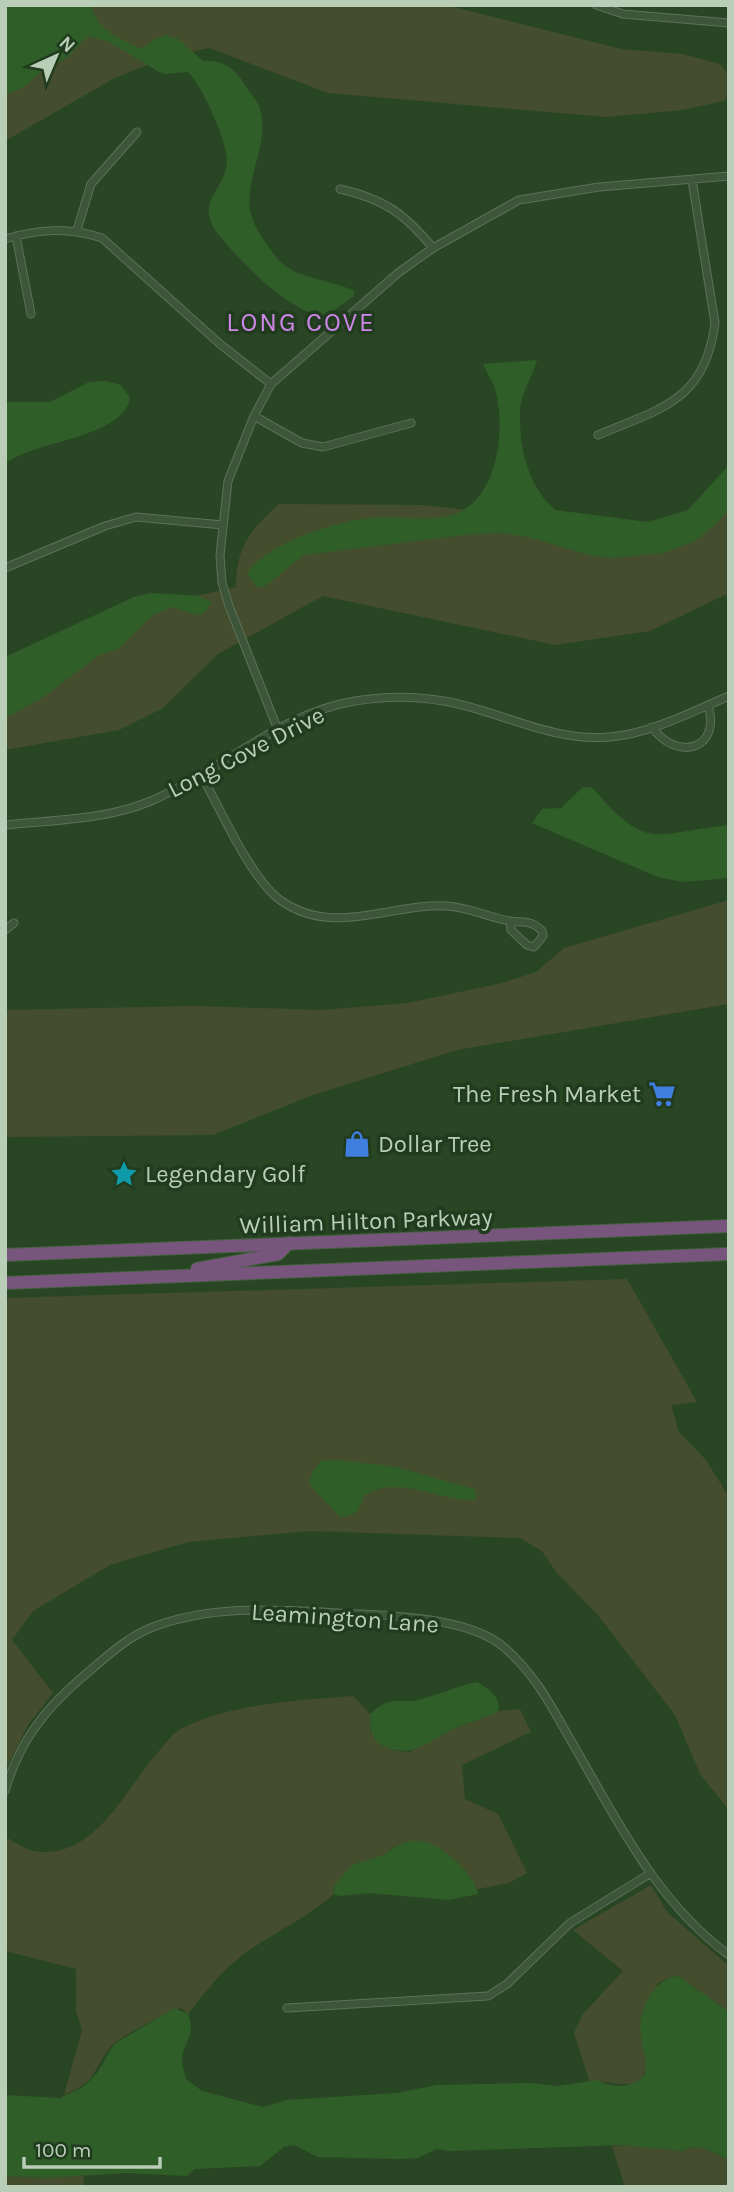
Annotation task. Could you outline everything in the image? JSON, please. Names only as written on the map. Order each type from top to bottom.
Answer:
[{"type":"highway","name":"William Hilton Parkway","points":[[5,1255],[215,1249],[289,1243],[506,1237],[729,1226]]},
{"type":"highway","points":[[156,1277],[278,1254],[289,1243]]},
{"type":"highway","name":"William Hilton Parkway","points":[[5,1283],[729,1254]]},
{"type":"street","points":[[596,5],[623,15],[729,23]]},
{"type":"street","points":[[77,230],[91,184],[137,132]]},
{"type":"street","points":[[278,730],[222,583],[223,525],[228,481],[254,416],[271,384],[398,273],[433,247],[519,200],[599,187],[729,176]]},
{"type":"street","points":[[598,435],[678,400],[705,368],[715,323],[692,180]]},
{"type":"street","points":[[340,189],[382,201],[415,226],[433,247]]},
{"type":"street","points":[[5,239],[39,230],[77,230],[102,238],[122,253],[220,344],[271,384]]},
{"type":"street","points":[[16,236],[31,314]]},
{"type":"street","points":[[254,416],[290,438],[323,447],[411,423]]},
{"type":"street","points":[[5,568],[106,526],[136,517],[223,525]]},
{"type":"street","name":"Long Cove Drive","points":[[5,825],[116,813],[152,800],[278,730],[314,713],[353,701],[397,696],[446,701],[547,733],[612,737],[652,727],[729,696]]},
{"type":"street","points":[[652,727],[668,744],[680,748],[694,747],[706,738],[710,727],[709,705]]},
{"type":"street","points":[[201,774],[259,874],[279,899],[299,911],[340,919],[446,906],[510,921],[533,923],[542,931],[543,936],[534,947],[527,945],[511,930],[510,921]]},
{"type":"street","points":[[5,930],[14,923]]},
{"type":"street","name":"Leamington Lane","points":[[5,1791],[36,1722],[115,1649],[153,1627],[217,1611],[411,1618],[469,1629],[503,1646],[536,1678],[669,1899],[729,1955]]},
{"type":"street","points":[[287,2008],[488,1996],[507,1984],[570,1923],[651,1873]]},
{"type":"shaded area","points":[[5,5],[91,5],[104,28],[134,46],[142,49],[166,35],[178,39],[203,61],[215,61],[231,68],[258,104],[262,116],[261,143],[250,197],[251,216],[257,228],[283,264],[302,274],[354,291],[354,296],[323,318],[307,311],[264,283],[217,233],[209,212],[213,196],[225,173],[226,153],[207,101],[188,72],[165,74],[108,41],[88,36],[67,58],[45,69],[22,88],[5,95]]},
{"type":"shaded area","points":[[51,5],[445,5],[621,49],[682,54],[720,64],[729,75],[729,95],[724,101],[683,110],[606,117],[328,93],[209,48],[167,57],[113,79],[5,141],[5,50]]},
{"type":"shaded area","points":[[537,360],[521,405],[521,438],[531,477],[545,500],[555,510],[648,522],[688,510],[729,465],[729,509],[695,541],[663,553],[613,558],[593,556],[528,537],[501,533],[464,535],[304,555],[264,587],[256,587],[247,573],[256,562],[285,544],[321,529],[380,517],[439,518],[465,509],[478,498],[488,483],[498,446],[499,409],[496,393],[483,364]]},
{"type":"shaded area","points":[[106,381],[121,385],[130,398],[124,412],[112,422],[19,456],[5,464],[5,402],[50,402],[89,382]]},
{"type":"shaded area","points":[[729,486],[729,593],[650,631],[555,645],[323,596],[218,654],[163,708],[119,730],[5,750],[5,668],[143,608],[236,587],[239,561],[247,540],[260,522],[279,504],[424,505],[536,518],[684,529]]},
{"type":"shaded area","points":[[151,593],[199,596],[212,602],[204,613],[197,615],[172,607],[153,615],[118,649],[101,654],[41,699],[5,718],[5,657],[134,597]]},
{"type":"shaded area","points":[[583,787],[593,788],[627,822],[653,834],[729,825],[729,878],[683,882],[658,877],[532,823],[542,809],[561,808]]},
{"type":"shaded area","points":[[729,900],[729,1004],[457,1050],[313,1095],[213,1135],[5,1137],[5,1010],[196,1006],[320,1010],[408,1003],[502,983],[536,972],[564,948]]},
{"type":"shaded area","points":[[627,1279],[697,1402],[671,1405],[679,1432],[706,1460],[729,1497],[729,1810],[700,1774],[675,1715],[597,1614],[556,1572],[542,1551],[520,1538],[310,1531],[188,1542],[110,1565],[33,1611],[12,1640],[53,1693],[28,1725],[5,1771],[5,1298]]},
{"type":"shaded area","points":[[340,1460],[396,1467],[475,1489],[476,1500],[390,1487],[364,1496],[356,1511],[349,1516],[340,1517],[309,1484],[312,1472],[321,1461]]},
{"type":"shaded area","points":[[476,1682],[493,1693],[499,1711],[412,1750],[394,1750],[374,1737],[370,1714],[385,1703],[414,1701]]},
{"type":"shaded area","points":[[353,1696],[370,1714],[370,1730],[392,1750],[409,1752],[451,1730],[499,1711],[520,1709],[531,1732],[462,1765],[465,1799],[498,1814],[527,1873],[509,1883],[478,1889],[458,1865],[397,1845],[384,1855],[369,1860],[333,1887],[334,1894],[314,1910],[239,1958],[216,1980],[188,2014],[181,2008],[142,2026],[114,2044],[88,2081],[64,2095],[82,2030],[76,2011],[76,1969],[5,1951],[5,1837],[34,1851],[55,1851],[74,1845],[91,1834],[106,1819],[172,1736],[199,1721],[265,1705]]},
{"type":"shaded area","points":[[411,1841],[428,1842],[451,1856],[472,1879],[478,1894],[448,1900],[370,1893],[340,1896],[334,1894],[333,1887],[352,1865],[384,1855],[398,1845]]},
{"type":"shaded area","points":[[651,1885],[667,1912],[729,1966],[729,2012],[680,1977],[673,1976],[657,1984],[646,2070],[641,2080],[628,2084],[590,2083],[574,2033],[583,2014],[623,1971],[573,1930]]},
{"type":"shaded area","points":[[673,1976],[680,1977],[729,2012],[729,2160],[704,2148],[692,2147],[683,2151],[623,2145],[449,2151],[436,2149],[418,2158],[401,2159],[318,2157],[294,2145],[284,2147],[260,2166],[195,2169],[187,2176],[126,2173],[48,2178],[5,2176],[5,2095],[60,2098],[83,2087],[97,2073],[114,2044],[175,2008],[188,2014],[191,2028],[182,2061],[186,2079],[202,2091],[263,2107],[287,2100],[397,2093],[437,2085],[529,2083],[557,2086],[598,2080],[609,2085],[622,2086],[635,2083],[645,2075],[641,2026],[643,2008],[657,1986]]},
{"type":"shaded area","points":[[612,2146],[683,2151],[692,2147],[704,2148],[729,2160],[729,2187],[625,2187]]},
{"type":"shaded area","points":[[5,2176],[48,2178],[83,2176],[84,2187],[5,2187]]},
{"type":"place","name":"The Fresh Market","points":[[662,1094]]},
{"type":"place","name":"Dollar Tree","points":[[357,1144]]},
{"type":"place","name":"Legendary Golf","points":[[124,1174]]},
{"type":"district","name":"LONG COVE","points":[[301,322]]}]
